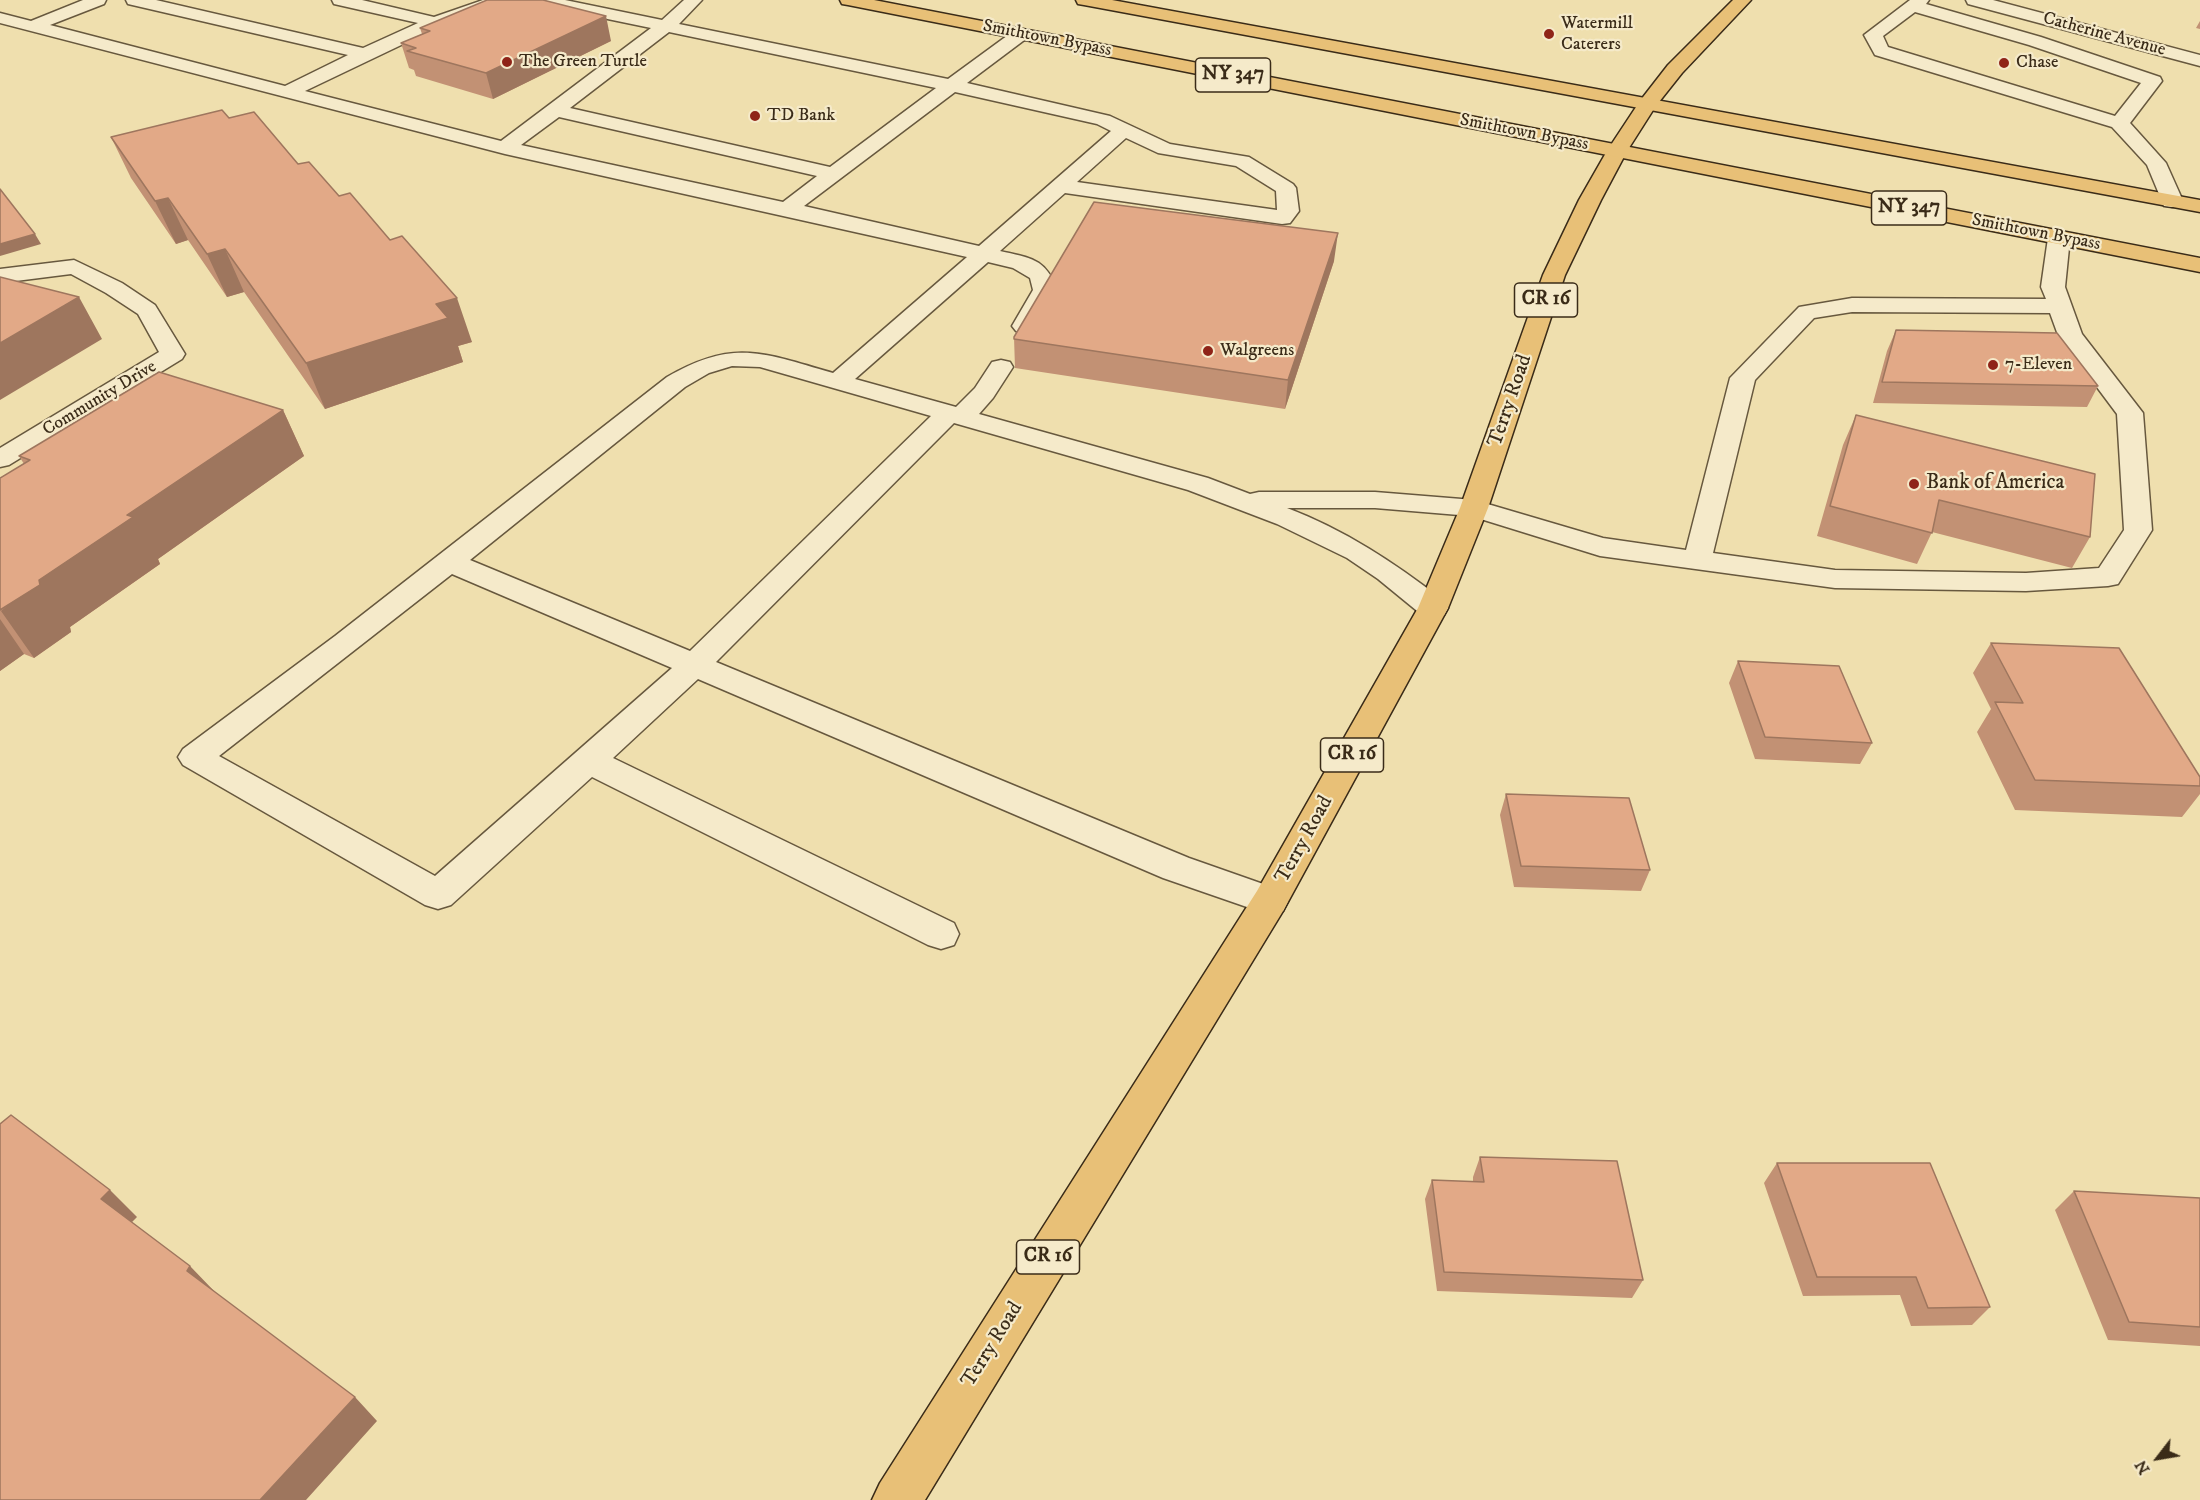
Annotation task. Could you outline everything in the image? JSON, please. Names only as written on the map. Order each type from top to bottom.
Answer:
[{"type":"main road","name":"Smithtown Bypass","points":[[848,0],[2200,266]]},
{"type":"main road","name":"NY 347","points":[[1084,0],[2200,206]]},
{"type":"main road","name":"Terry Road","points":[[897,1500],[1270,902],[1433,608],[1474,508],[1554,275],[1590,200],[1617,151],[1647,105],[1695,47],[1743,0]]},
{"type":"street","points":[[33,26],[98,0]]},
{"type":"street","points":[[134,0],[365,54]]},
{"type":"street","points":[[340,0],[435,22]]},
{"type":"street","points":[[289,91],[435,22],[500,0]]},
{"type":"street","points":[[540,0],[953,86],[1102,120],[1165,149],[1242,161],[1286,188],[1288,211],[1282,218],[1060,186]]},
{"type":"street","points":[[505,148],[667,25],[694,0]]},
{"type":"street","name":"Catherine Avenue","points":[[1974,0],[2200,61]]},
{"type":"street","points":[[2119,123],[2153,81],[2035,40],[1917,3],[1873,35],[1881,51],[2119,123],[2156,163],[2172,201]]},
{"type":"street","points":[[0,18],[505,148],[787,208],[1021,263],[1040,274],[1045,290],[1015,342]]},
{"type":"street","points":[[787,208],[1021,34]]},
{"type":"street","points":[[555,110],[834,174]]},
{"type":"street","points":[[838,381],[1124,130]]},
{"type":"street","points":[[1242,500],[1375,500],[1474,508],[1600,547],[1834,579],[2026,582],[2108,577],[2139,530],[2130,413],[2070,335],[2053,288],[2059,238]]},
{"type":"street","name":"Community Drive","points":[[0,276],[74,267],[114,288],[147,310],[173,354],[0,459]]},
{"type":"street","points":[[1697,561],[1743,378],[1807,312],[1852,305],[2060,306]]},
{"type":"street","points":[[1001,367],[984,393],[955,415],[694,665],[438,896],[195,757],[449,562],[676,382],[700,368],[731,359],[761,360],[838,381],[955,415],[1198,484],[1287,518],[1357,552],[1388,572],[1433,608]]},
{"type":"street","points":[[449,562],[1176,868],[1270,902]]},
{"type":"street","points":[[589,761],[941,934]]},
{"type":"building","points":[[487,0],[543,0],[606,16],[486,73],[407,51],[416,48],[401,43],[430,31],[420,28]]},
{"type":"building","points":[[222,110],[229,118],[254,112],[298,164],[309,162],[339,196],[350,193],[390,240],[402,236],[457,298],[436,304],[448,318],[306,363],[225,249],[207,254],[168,198],[155,201],[111,137]]},
{"type":"building","points":[[0,189],[35,234],[0,244]]},
{"type":"building","name":"Walgreens","points":[[1094,202],[1338,233],[1288,380],[1014,339]]},
{"type":"building","points":[[0,277],[79,297],[0,343]]},
{"type":"building","points":[[1896,330],[2057,333],[2098,386],[1882,382]]},
{"type":"building","points":[[159,372],[283,410],[127,515],[133,517],[39,580],[40,585],[0,610],[0,478],[30,460],[19,456]]},
{"type":"building","points":[[1856,415],[2095,474],[2090,537],[1939,500],[1932,533],[1830,506]]},
{"type":"building","points":[[1991,643],[2119,648],[2200,777],[2200,786],[2035,780],[1995,702],[2023,703]]},
{"type":"building","points":[[1738,661],[1839,666],[1872,743],[1765,737]]},
{"type":"building","points":[[1506,794],[1629,798],[1650,870],[1521,866]]},
{"type":"building","points":[[11,1115],[110,1190],[101,1199],[190,1266],[187,1271],[355,1397],[260,1500],[0,1500],[0,1124]]},
{"type":"building","points":[[1480,1157],[1617,1161],[1643,1280],[1444,1272],[1432,1180],[1484,1182]]},
{"type":"building","points":[[1777,1163],[1930,1163],[1990,1307],[1928,1308],[1916,1277],[1817,1277]]},
{"type":"building","points":[[2074,1191],[2200,1198],[2200,1327],[2129,1322]]},
{"type":"place","name":"Watermill Caterers","points":[[1549,34]]},
{"type":"place","name":"The Green Turtle","points":[[507,62]]},
{"type":"place","name":"Chase","points":[[2004,63]]},
{"type":"place","name":"TD Bank","points":[[755,116]]},
{"type":"place","name":"Walgreens","points":[[1208,351]]},
{"type":"place","name":"7-Eleven","points":[[1993,365]]},
{"type":"place","name":"Bank of America","points":[[1914,484]]}]
